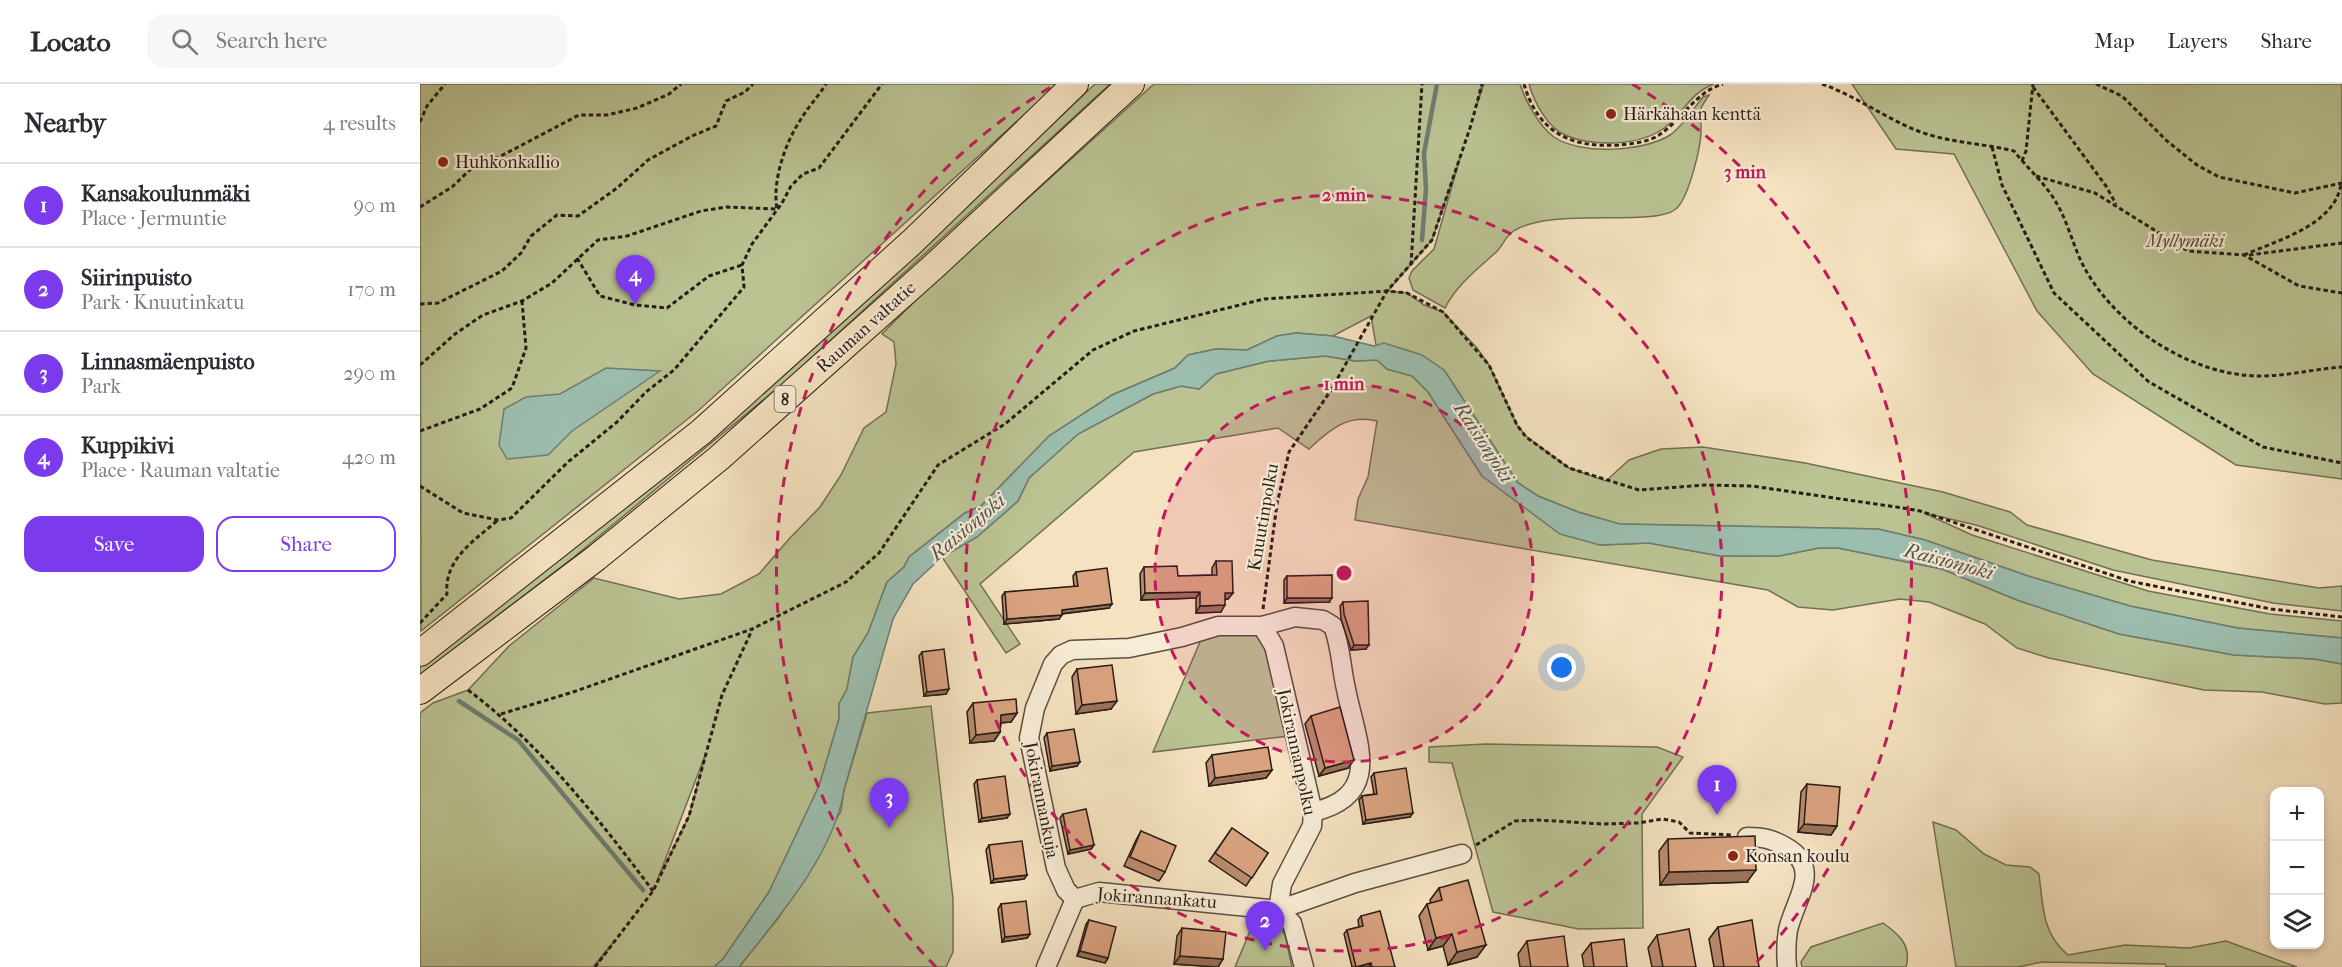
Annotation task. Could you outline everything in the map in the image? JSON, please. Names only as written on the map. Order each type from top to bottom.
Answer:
[{"type":"highway","name":"Rauman valtatie","points":[[420,653],[701,432],[912,242],[1075,84]]},
{"type":"highway","name":"Rauman valtatie","points":[[420,691],[587,565],[719,458],[932,268],[1131,84]]},
{"type":"street","name":"Jokirannankuja","points":[[1075,899],[1066,890],[1056,868],[1029,738],[1035,708],[1053,664],[1061,655],[1072,650],[1129,648],[1182,638],[1218,626],[1262,626],[1289,618],[1323,620],[1333,626],[1361,760],[1355,789],[1345,800],[1333,807],[1313,812]]},
{"type":"street","name":"Jokirannanpolku","points":[[1262,626],[1274,646],[1313,812],[1312,826],[1282,884],[1278,910]]},
{"type":"street","points":[[1747,837],[1769,837],[1799,854],[1804,864],[1803,889],[1788,931],[1787,967]]},
{"type":"street","points":[[1304,967],[1292,923],[1278,910],[1355,883],[1462,854]]},
{"type":"street","name":"Jokirannankatu","points":[[1046,967],[1075,899],[1086,893],[1112,892],[1278,910]]},
{"type":"path","points":[[420,122],[427,106],[445,84]]},
{"type":"path","points":[[420,207],[452,187],[475,165],[499,157],[579,115],[607,115],[637,108],[669,94],[681,84]]},
{"type":"path","points":[[420,304],[438,303],[502,271],[521,253],[531,236],[557,215],[578,216],[617,188],[648,160],[678,143],[717,126],[726,101],[746,92],[753,84]]},
{"type":"path","points":[[777,209],[774,194],[789,144],[800,119],[826,84]]},
{"type":"path","points":[[420,486],[464,513],[498,520],[511,518],[568,462],[617,422],[646,392],[674,370],[744,287],[742,265],[752,244],[790,186],[803,174],[819,168],[882,84]]},
{"type":"path","points":[[1411,265],[1422,84]]},
{"type":"path","name":"Knuutinpolku","points":[[1262,626],[1263,597],[1283,471],[1296,440],[1331,390],[1387,291],[1432,240],[1471,125],[1482,84]]},
{"type":"path","points":[[1524,84],[1535,109],[1548,127],[1573,142],[1605,146],[1639,142],[1657,136],[1701,93],[1723,84]]},
{"type":"path","points":[[1822,84],[1849,93],[1918,131],[1960,142],[2014,151],[2056,202],[2080,260],[2104,295],[2123,315],[2163,348],[2186,360],[2215,369],[2258,376],[2342,367]]},
{"type":"path","points":[[2096,84],[2122,96],[2167,141],[2197,165],[2220,177],[2295,193],[2342,184],[2339,200],[2320,218],[2244,255]]},
{"type":"path","points":[[2022,160],[2026,151],[2033,86]]},
{"type":"path","points":[[2033,86],[2106,186],[2117,206]]},
{"type":"path","points":[[1992,147],[2002,185],[2054,293],[2149,382],[2263,447],[2342,463]]},
{"type":"path","points":[[2034,176],[2095,193],[2188,250],[2244,255],[2342,243]]},
{"type":"path","points":[[420,365],[455,334],[483,315],[522,301],[552,283],[598,240],[627,237],[701,211],[726,207],[777,209]]},
{"type":"path","points":[[2244,255],[2299,286],[2342,293]]},
{"type":"path","points":[[577,258],[600,296],[635,305],[667,308],[710,276],[742,265]]},
{"type":"path","points":[[501,714],[573,692],[752,629],[846,582],[879,553],[938,465],[1005,424],[1094,350],[1134,331],[1264,299],[1387,291],[1407,293],[1443,312],[1490,365],[1516,425],[1527,437],[1569,468],[1606,481],[1639,490],[1705,485],[1752,486],[1903,508],[1931,515],[2129,582],[2271,609],[2342,617]]},
{"type":"path","points":[[420,431],[480,409],[513,388],[526,348],[522,301]]},
{"type":"path","points":[[420,623],[447,594],[445,578],[458,553],[498,520]]},
{"type":"path","points":[[595,967],[654,891],[689,816],[722,695],[752,629]]},
{"type":"path","points":[[468,690],[501,714],[536,748],[654,891]]},
{"type":"path","points":[[1462,854],[1515,821],[1603,824],[1638,823],[1662,819],[1679,822],[1690,833],[1747,837]]},
{"type":"green space","points":[[420,84],[1058,84],[699,410],[421,631]]},
{"type":"green space","points":[[1095,84],[1110,84],[786,381],[574,557],[420,675],[420,666],[596,530],[766,386]]},
{"type":"green space","points":[[1154,84],[1482,84],[1476,108],[1484,84],[1520,84],[1534,113],[1543,127],[1554,137],[1565,143],[1595,149],[1629,148],[1659,141],[1674,132],[1703,97],[1709,95],[1700,111],[1700,138],[1694,171],[1686,193],[1677,208],[1665,214],[1647,217],[1574,218],[1528,225],[1509,235],[1496,252],[1461,285],[1445,308],[1413,290],[1409,278],[1412,271],[1434,249],[1460,158],[1432,240],[1388,291],[1407,293],[1424,305],[1443,312],[1477,348],[1489,365],[1517,425],[1527,437],[1569,468],[1606,481],[1629,460],[1661,449],[1703,447],[1805,463],[1943,492],[2010,512],[2027,525],[2152,560],[2319,588],[2342,586],[2342,611],[2273,603],[2113,570],[1976,525],[1924,513],[1972,535],[2148,591],[2270,614],[2342,621],[2342,638],[2237,628],[2130,606],[2028,576],[1925,540],[1878,529],[1619,524],[1578,512],[1538,496],[1518,483],[1444,370],[1377,351],[1371,316],[1333,336],[1296,333],[1277,336],[1247,350],[1216,349],[1188,355],[1175,368],[1112,395],[1049,436],[981,506],[965,513],[909,557],[904,567],[887,582],[868,633],[853,657],[847,689],[839,704],[839,719],[819,786],[769,892],[723,959],[714,967],[595,967],[615,940],[593,967],[420,967],[420,713],[433,703],[468,690],[509,646],[594,578],[679,599],[721,594],[759,574],[820,507],[841,475],[864,428],[886,412],[896,364],[894,342],[882,334],[921,295]],"holes":[[[706,753],[689,816],[657,881]]]},
{"type":"green space","name":"Härkähaan kenttä","points":[[1529,84],[1714,84],[1698,93],[1670,123],[1653,135],[1628,142],[1602,143],[1576,139],[1559,132],[1542,114]]},
{"type":"green space","name":"Myllymäki","points":[[1852,84],[2342,84],[2342,479],[2236,465],[2093,374],[2037,311],[1954,154],[1896,149]]},
{"type":"green space","points":[[1325,356],[1355,361],[1377,360],[1387,369],[1412,376],[1428,392],[1482,476],[1600,545],[1649,543],[1720,556],[1779,556],[1819,548],[1838,548],[1942,569],[2017,600],[2119,634],[2234,655],[2315,659],[2342,664],[2342,703],[2325,704],[2262,692],[2204,690],[2049,658],[2017,648],[1985,624],[1929,602],[1900,599],[1833,610],[1798,607],[1768,590],[1355,520],[1358,499],[1368,477],[1377,421],[1367,419],[1340,425],[1324,435],[1309,449],[1278,428],[1134,452],[980,584],[1020,644],[1006,653],[942,557],[977,537],[1018,501],[1029,478],[1078,434],[1153,394],[1181,386],[1199,389],[1216,374],[1269,361]]},
{"type":"green space","points":[[1254,633],[1263,640],[1290,736],[1153,752],[1203,635]]},
{"type":"green space","points":[[931,706],[953,899],[953,952],[946,967],[739,967],[779,917],[841,811],[844,790],[867,713]]},
{"type":"green space","points":[[1486,744],[1657,747],[1683,757],[1642,814],[1643,928],[1579,929],[1493,912],[1452,763],[1429,762],[1429,747]]},
{"type":"green space","points":[[1933,822],[1956,830],[1984,854],[2006,865],[2030,867],[2039,874],[2048,929],[2059,947],[2068,955],[2125,945],[2189,948],[2226,941],[2297,967],[2166,967],[2165,964],[2042,962],[2018,967],[1956,967]]},
{"type":"green space","points":[[1255,919],[1278,923],[1285,935],[1292,967],[1235,967]]},
{"type":"green space","points":[[1883,923],[1903,941],[1907,953],[1906,967],[1802,967],[1801,962],[1811,947]]},
{"type":"water","name":"Raisionjoki","points":[[1296,333],[1333,336],[1374,346],[1384,343],[1422,355],[1444,370],[1518,483],[1538,496],[1578,512],[1620,524],[1878,529],[1925,540],[2028,576],[2130,606],[2237,628],[2342,638],[2342,664],[2315,659],[2234,655],[2119,634],[2017,600],[1942,569],[1838,548],[1819,548],[1779,556],[1720,556],[1649,543],[1600,545],[1560,534],[1482,476],[1428,392],[1412,376],[1387,369],[1377,360],[1356,361],[1325,356],[1269,361],[1216,374],[1199,389],[1181,386],[1153,394],[1078,434],[1029,478],[1018,501],[977,537],[942,557],[913,584],[893,619],[838,814],[829,838],[817,861],[787,906],[739,967],[714,967],[723,959],[769,892],[819,786],[839,719],[839,704],[847,689],[853,657],[868,633],[887,582],[904,567],[909,557],[965,513],[981,506],[1049,436],[1112,395],[1175,368],[1188,355],[1216,349],[1247,350],[1277,336]]},
{"type":"water","points":[[606,368],[660,371],[572,431],[548,455],[507,459],[499,445],[504,409],[526,397],[560,394]]},
{"type":"building","points":[[1216,561],[1232,561],[1233,593],[1225,593],[1225,605],[1200,606],[1200,592],[1145,593],[1144,567],[1177,566],[1178,576],[1217,575]]},
{"type":"building","points":[[1107,568],[1112,604],[1062,610],[1062,615],[1007,619],[1005,592],[1078,586],[1076,572]]},
{"type":"building","points":[[1332,575],[1332,598],[1287,598],[1287,576]]},
{"type":"building","points":[[1368,601],[1369,645],[1354,645],[1344,614],[1343,602]]},
{"type":"building","points":[[944,649],[949,689],[927,692],[922,652]]},
{"type":"building","points":[[1112,665],[1117,701],[1082,705],[1077,669]]},
{"type":"building","points":[[1016,699],[1017,713],[1001,715],[1000,732],[976,735],[973,703]]},
{"type":"building","points":[[1340,707],[1354,760],[1325,768],[1311,716]]},
{"type":"building","points":[[1074,729],[1080,762],[1052,766],[1047,733]]},
{"type":"building","points":[[1268,747],[1272,770],[1215,778],[1212,755]]},
{"type":"building","points":[[1406,768],[1413,813],[1366,820],[1362,796],[1377,794],[1374,773]]},
{"type":"building","points":[[1005,776],[1010,814],[982,818],[977,780]]},
{"type":"building","points":[[1807,784],[1840,787],[1837,826],[1804,824]]},
{"type":"building","points":[[1086,809],[1094,845],[1070,850],[1063,814]]},
{"type":"building","points":[[1232,828],[1268,853],[1252,878],[1215,853]]},
{"type":"building","points":[[1141,831],[1176,846],[1165,872],[1130,857]]},
{"type":"building","points":[[1755,836],[1756,870],[1669,872],[1668,839]]},
{"type":"building","points":[[1022,841],[1027,875],[994,879],[989,845]]},
{"type":"building","points":[[1468,880],[1486,945],[1457,952],[1452,934],[1436,938],[1427,904],[1442,900],[1439,888]]},
{"type":"building","points":[[1026,901],[1030,934],[1005,937],[1001,904]]},
{"type":"building","points":[[1380,911],[1395,967],[1372,967],[1371,963],[1356,967],[1347,930],[1363,926],[1361,916]]},
{"type":"building","points":[[1089,920],[1116,927],[1108,958],[1080,951]]},
{"type":"building","points":[[1752,920],[1759,967],[1724,967],[1718,927]]},
{"type":"building","points":[[1182,928],[1226,932],[1223,959],[1180,956]]},
{"type":"building","points":[[1689,929],[1696,967],[1663,967],[1657,935]]},
{"type":"building","points":[[1564,936],[1568,967],[1531,967],[1527,941]]},
{"type":"building","points":[[1624,939],[1627,967],[1594,967],[1591,943]]},
{"type":"waterway","points":[[1422,240],[1426,189],[1424,153],[1437,84]]},
{"type":"waterway","points":[[459,701],[518,740],[643,890]]},
{"type":"place","name":"Härkähaan kenttä","points":[[1611,114]]},
{"type":"place","name":"Huhkonkallio","points":[[443,162]]},
{"type":"place","name":"Kuppikivi","points":[[635,305]]},
{"type":"place","name":"Kansakoulunmäki","points":[[1717,815]]},
{"type":"place","name":"Linnasmäenpuisto","points":[[889,828]]},
{"type":"place","name":"Konsan koulu","points":[[1733,856]]},
{"type":"place","name":"Siirinpuisto","points":[[1265,951]]}]
